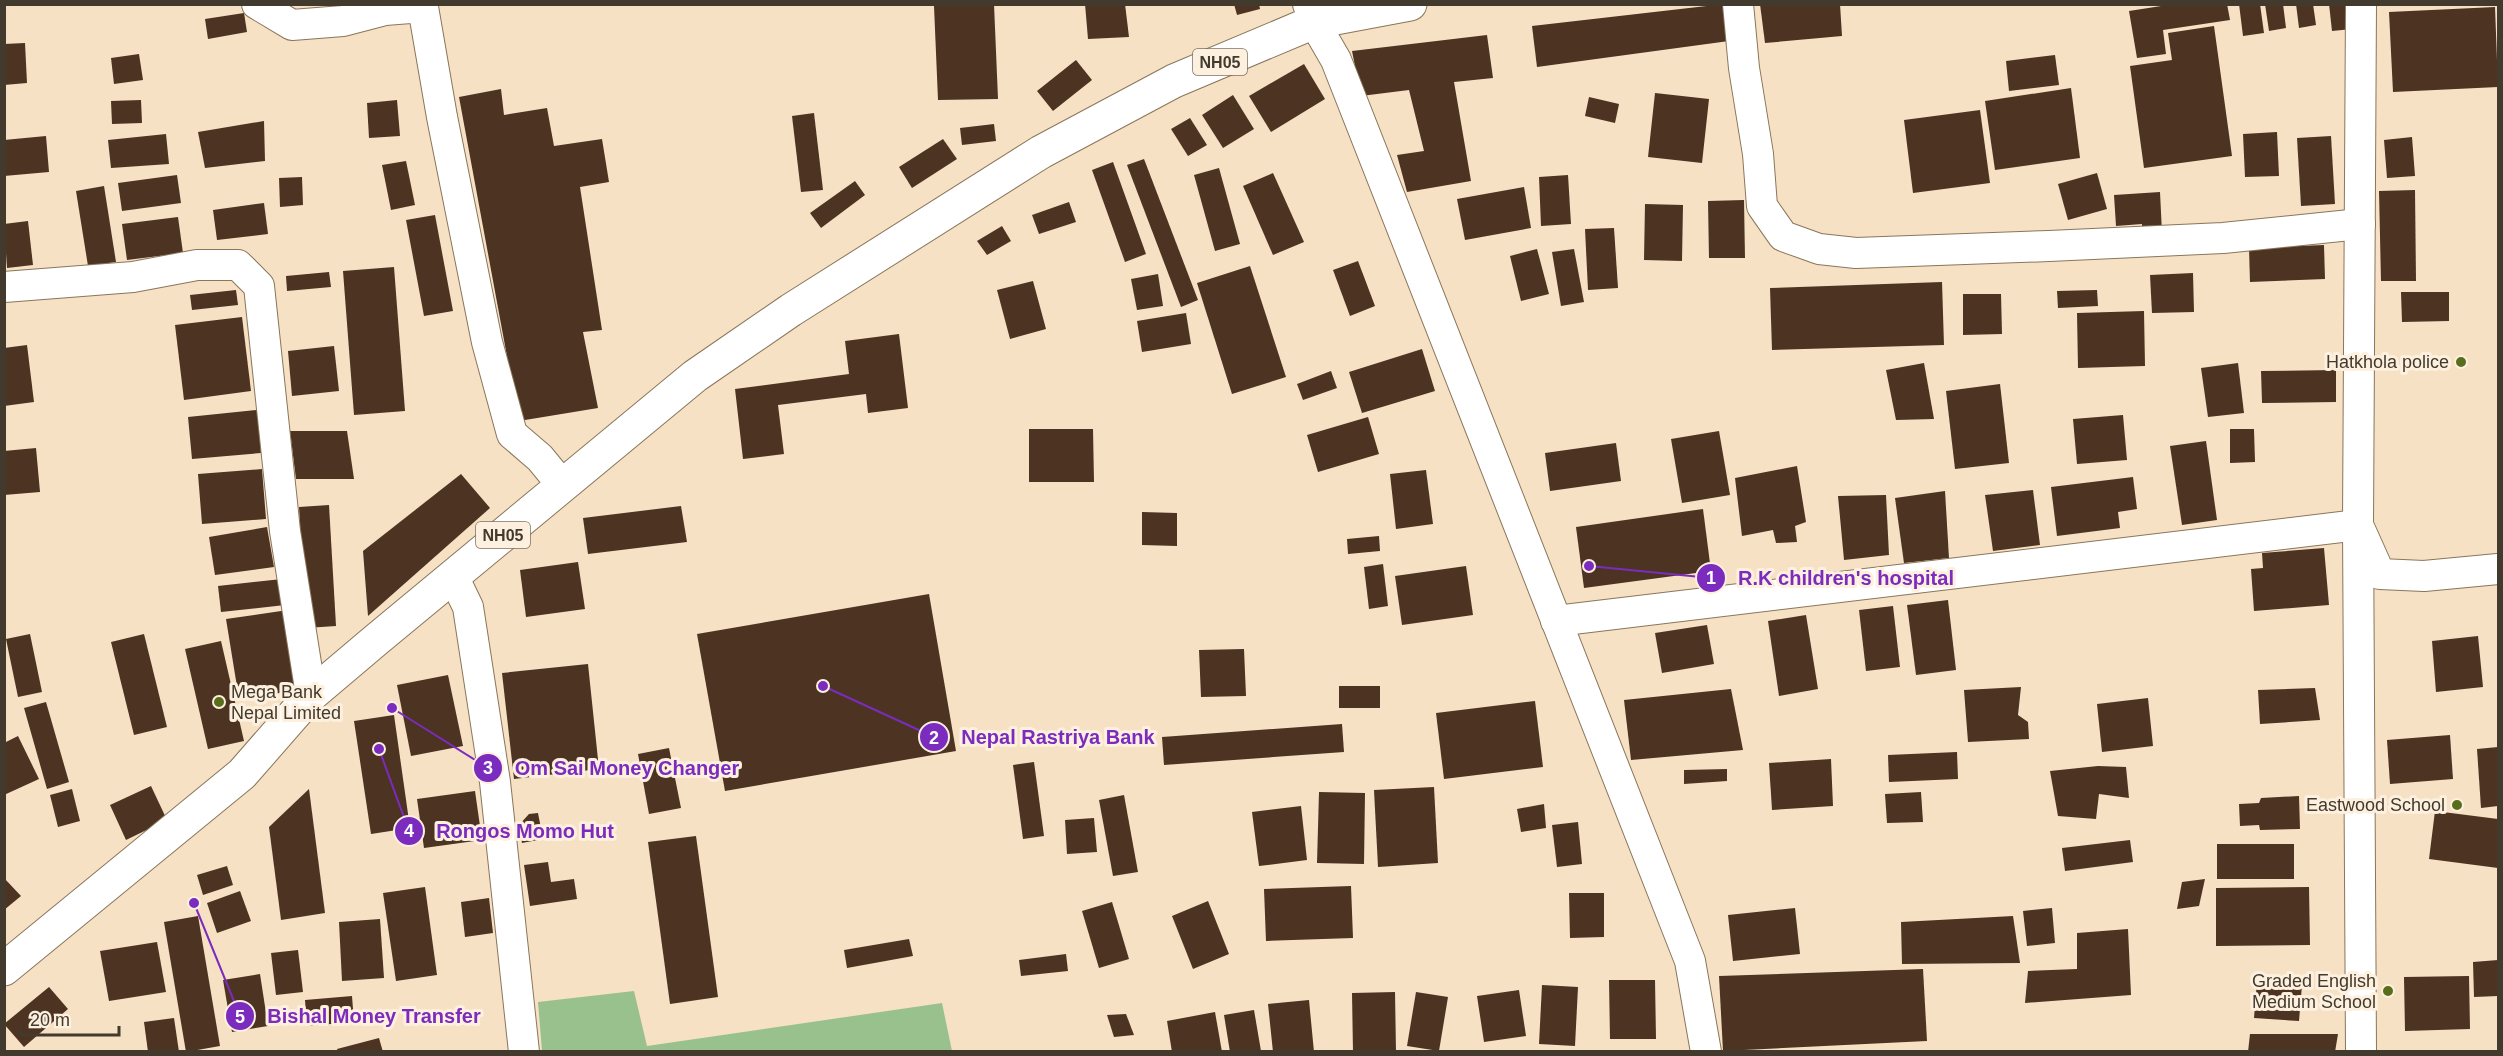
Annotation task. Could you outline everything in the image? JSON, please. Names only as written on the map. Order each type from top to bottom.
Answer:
[{"type":"main road","name":"NH05","points":[[4,969],[242,774],[311,695],[453,576],[695,376],[791,310],[1041,152],[1174,81],[1311,13],[1410,4]]},
{"type":"street","points":[[256,4],[292,25],[343,21],[385,10],[423,7],[442,117],[487,342],[512,434],[540,458],[563,486]]},
{"type":"street","points":[[1738,4],[1744,68],[1758,154],[1762,206],[1783,236],[1819,249],[1856,253],[2060,246],[2223,238],[2360,224]]},
{"type":"street","points":[[2361,4],[2358,525],[2361,1052]]},
{"type":"street","points":[[1311,13],[1336,60],[1690,961],[1706,1052]]},
{"type":"street","points":[[4,287],[133,277],[197,265],[238,265],[258,286],[285,531],[311,695]]},
{"type":"street","points":[[1556,621],[2358,525]]},
{"type":"street","points":[[2358,525],[2380,574],[2424,576],[2499,569]]},
{"type":"street","points":[[453,576],[468,608],[495,782],[524,1052]]},
{"type":"green space","points":[[634,991],[647,1046],[942,1003],[952,1051],[542,1051],[538,1002]]},
{"type":"building","points":[[994,4],[998,99],[938,100],[934,6]]},
{"type":"building","points":[[1085,4],[1125,4],[1129,37],[1088,39]]},
{"type":"building","points":[[1234,4],[1259,4],[1260,9],[1237,15]]},
{"type":"building","points":[[1724,4],[1729,41],[1537,67],[1532,26]]},
{"type":"building","points":[[1760,4],[1840,4],[1842,36],[1765,43]]},
{"type":"building","points":[[2174,4],[2227,4],[2230,20],[2163,30],[2166,54],[2137,58],[2129,11]]},
{"type":"building","points":[[2239,4],[2260,4],[2264,33],[2243,36]]},
{"type":"building","points":[[2265,4],[2283,4],[2286,28],[2269,31]]},
{"type":"building","points":[[2296,4],[2313,4],[2316,25],[2299,28]]},
{"type":"building","points":[[2329,4],[2349,4],[2352,29],[2332,31]]},
{"type":"building","points":[[2495,7],[2498,87],[2393,92],[2389,12]]},
{"type":"building","points":[[244,13],[247,32],[208,39],[205,19]]},
{"type":"building","points":[[2214,26],[2232,156],[2144,168],[2130,66],[2172,60],[2168,33]]},
{"type":"building","points":[[1487,35],[1493,78],[1454,82],[1471,181],[1407,192],[1397,155],[1424,151],[1409,90],[1361,96],[1352,51]]},
{"type":"building","points":[[25,43],[27,83],[4,85],[4,44]]},
{"type":"building","points":[[139,54],[143,80],[114,84],[111,58]]},
{"type":"building","points":[[2055,55],[2059,85],[2009,91],[2006,61]]},
{"type":"building","points":[[1076,60],[1092,80],[1053,111],[1037,91]]},
{"type":"building","points":[[1304,64],[1325,99],[1271,132],[1249,96]]},
{"type":"building","points":[[2071,88],[2080,158],[1995,170],[1985,101]]},
{"type":"building","points":[[501,89],[504,115],[547,108],[554,146],[602,139],[609,182],[580,187],[602,330],[583,332],[598,408],[519,421],[459,97]]},
{"type":"building","points":[[1655,93],[1709,99],[1702,163],[1648,157]]},
{"type":"building","points":[[1233,95],[1254,129],[1223,148],[1202,115]]},
{"type":"building","points":[[1589,97],[1619,104],[1615,123],[1585,116]]},
{"type":"building","points":[[141,100],[142,123],[112,124],[111,101]]},
{"type":"building","points":[[397,100],[400,136],[369,138],[367,103]]},
{"type":"building","points":[[1980,110],[1990,183],[1913,193],[1904,120]]},
{"type":"building","points":[[814,113],[823,190],[801,192],[792,116]]},
{"type":"building","points":[[1190,118],[1207,145],[1188,156],[1171,129]]},
{"type":"building","points":[[264,121],[265,161],[205,168],[198,132]]},
{"type":"building","points":[[994,124],[996,141],[962,145],[960,128]]},
{"type":"building","points":[[2277,132],[2279,176],[2245,177],[2243,134]]},
{"type":"building","points":[[166,134],[169,164],[111,168],[108,140]]},
{"type":"building","points":[[46,136],[49,172],[4,176],[4,140]]},
{"type":"building","points":[[2331,136],[2335,204],[2301,206],[2297,138]]},
{"type":"building","points":[[2412,137],[2415,176],[2387,178],[2384,140]]},
{"type":"building","points":[[943,139],[957,159],[912,188],[899,167]]},
{"type":"building","points":[[1144,159],[1198,300],[1181,307],[1127,165]]},
{"type":"building","points":[[406,161],[415,205],[391,210],[382,165]]},
{"type":"building","points":[[1113,162],[1146,254],[1125,262],[1092,170]]},
{"type":"building","points":[[1219,168],[1240,244],[1215,251],[1194,175]]},
{"type":"building","points":[[1273,173],[1304,242],[1273,255],[1243,186]]},
{"type":"building","points":[[2097,173],[2107,209],[2068,220],[2058,184]]},
{"type":"building","points":[[177,175],[181,203],[122,211],[118,183]]},
{"type":"building","points":[[1568,175],[1571,224],[1541,226],[1539,177]]},
{"type":"building","points":[[302,177],[303,205],[280,207],[279,178]]},
{"type":"building","points":[[855,181],[865,195],[821,228],[810,213]]},
{"type":"building","points":[[104,186],[116,262],[88,266],[76,191]]},
{"type":"building","points":[[1524,187],[1531,228],[1465,240],[1457,199]]},
{"type":"building","points":[[2415,190],[2416,281],[2381,281],[2379,191]]},
{"type":"building","points":[[2160,192],[2162,233],[2142,234],[2142,224],[2116,226],[2114,195]]},
{"type":"building","points":[[1744,200],[1745,258],[1709,258],[1708,201]]},
{"type":"building","points":[[1069,202],[1076,222],[1039,234],[1032,215]]},
{"type":"building","points":[[264,203],[268,234],[217,240],[213,210]]},
{"type":"building","points":[[1645,204],[1683,205],[1682,261],[1644,260]]},
{"type":"building","points":[[435,215],[453,311],[424,316],[406,220]]},
{"type":"building","points":[[178,217],[183,253],[127,260],[122,224]]},
{"type":"building","points":[[28,221],[33,265],[7,268],[4,224]]},
{"type":"building","points":[[1002,226],[1011,241],[987,255],[977,241]]},
{"type":"building","points":[[1614,228],[1618,288],[1588,290],[1585,229]]},
{"type":"building","points":[[2324,245],[2325,279],[2250,282],[2249,248]]},
{"type":"building","points":[[1537,249],[1549,294],[1521,301],[1510,256]]},
{"type":"building","points":[[1574,249],[1584,302],[1561,306],[1552,252]]},
{"type":"building","points":[[1358,261],[1375,306],[1350,316],[1333,270]]},
{"type":"building","points":[[1250,266],[1286,377],[1232,394],[1197,283]]},
{"type":"building","points":[[394,267],[405,411],[354,415],[343,271]]},
{"type":"building","points":[[329,272],[331,287],[287,291],[286,276]]},
{"type":"building","points":[[2193,273],[2194,312],[2152,313],[2150,275]]},
{"type":"building","points":[[1158,274],[1163,306],[1137,310],[1131,279]]},
{"type":"building","points":[[1033,281],[1046,329],[1010,339],[997,290]]},
{"type":"building","points":[[1942,282],[1944,345],[1772,350],[1770,288]]},
{"type":"building","points":[[236,290],[238,305],[192,310],[190,295]]},
{"type":"building","points":[[2097,290],[2098,306],[2058,308],[2057,291]]},
{"type":"building","points":[[2401,292],[2449,292],[2449,321],[2402,322]]},
{"type":"building","points":[[1963,294],[2001,294],[2002,334],[1963,335]]},
{"type":"building","points":[[2144,311],[2145,366],[2078,368],[2077,313]]},
{"type":"building","points":[[1186,313],[1191,344],[1142,352],[1137,321]]},
{"type":"building","points":[[242,317],[251,391],[184,400],[175,325]]},
{"type":"building","points":[[899,334],[908,408],[868,413],[866,394],[778,405],[784,454],[743,459],[735,389],[849,374],[845,341]]},
{"type":"building","points":[[27,345],[34,402],[4,406],[4,348]]},
{"type":"building","points":[[334,346],[339,391],[292,396],[288,351]]},
{"type":"building","points":[[1422,349],[1435,391],[1362,413],[1349,372]]},
{"type":"building","points":[[1924,363],[1934,419],[1896,420],[1886,370]]},
{"type":"building","points":[[2238,363],[2244,413],[2208,417],[2201,368]]},
{"type":"building","points":[[2336,370],[2336,402],[2262,403],[2261,371]]},
{"type":"building","points":[[1331,371],[1337,388],[1303,400],[1297,384]]},
{"type":"building","points":[[2000,384],[2009,463],[1955,469],[1946,391]]},
{"type":"building","points":[[257,410],[261,453],[192,459],[188,417]]},
{"type":"building","points":[[2123,415],[2127,460],[2077,464],[2073,419]]},
{"type":"building","points":[[1368,417],[1379,454],[1318,472],[1307,435]]},
{"type":"building","points":[[1029,429],[1093,429],[1094,482],[1029,482]]},
{"type":"building","points":[[2230,429],[2254,429],[2255,462],[2230,463]]},
{"type":"building","points":[[290,431],[347,431],[354,479],[296,479]]},
{"type":"building","points":[[1719,431],[1730,495],[1682,503],[1671,439]]},
{"type":"building","points":[[2206,441],[2217,520],[2182,525],[2170,446]]},
{"type":"building","points":[[1616,443],[1621,481],[1550,491],[1545,453]]},
{"type":"building","points":[[36,448],[40,492],[4,495],[4,451]]},
{"type":"building","points":[[1797,466],[1806,522],[1795,526],[1797,542],[1776,543],[1773,530],[1742,536],[1735,478]]},
{"type":"building","points":[[262,469],[266,519],[202,524],[198,474]]},
{"type":"building","points":[[1426,470],[1433,524],[1396,529],[1390,474]]},
{"type":"building","points":[[461,474],[490,508],[368,616],[363,551]]},
{"type":"building","points":[[2133,477],[2137,509],[2118,512],[2120,528],[2057,536],[2051,487]]},
{"type":"building","points":[[2033,490],[2040,545],[1993,551],[1985,495]]},
{"type":"building","points":[[1945,491],[1949,558],[1904,563],[1895,498]]},
{"type":"building","points":[[1886,495],[1889,555],[1844,560],[1838,496]]},
{"type":"building","points":[[329,505],[336,626],[306,628],[299,507]]},
{"type":"building","points":[[681,506],[687,542],[588,554],[583,518]]},
{"type":"building","points":[[1703,509],[1711,571],[1584,588],[1576,527]]},
{"type":"building","points":[[1142,512],[1177,513],[1177,546],[1142,545]]},
{"type":"building","points":[[267,527],[274,567],[215,575],[209,537]]},
{"type":"building","points":[[1379,536],[1380,551],[1348,554],[1347,539]]},
{"type":"building","points":[[2324,548],[2329,605],[2254,611],[2251,569],[2263,568],[2262,553]]},
{"type":"building","points":[[578,562],[585,609],[526,617],[520,570]]},
{"type":"building","points":[[1383,564],[1388,606],[1369,609],[1364,567]]},
{"type":"building","points":[[1466,566],[1473,615],[1402,625],[1395,576]]},
{"type":"building","points":[[282,579],[285,605],[221,612],[218,586]]},
{"type":"building","points":[[929,594],[956,751],[725,791],[697,634]]},
{"type":"building","points":[[1948,600],[1956,670],[1916,675],[1907,605]]},
{"type":"building","points":[[1893,606],[1900,667],[1866,671],[1859,610]]},
{"type":"building","points":[[288,610],[300,690],[239,699],[226,619]]},
{"type":"building","points":[[1806,615],[1818,689],[1779,696],[1768,621]]},
{"type":"building","points":[[1707,625],[1714,664],[1662,673],[1655,633]]},
{"type":"building","points":[[30,634],[42,692],[18,697],[6,639]]},
{"type":"building","points":[[144,634],[167,727],[134,735],[111,642]]},
{"type":"building","points":[[2478,636],[2483,687],[2436,692],[2432,641]]},
{"type":"building","points":[[221,641],[244,741],[208,749],[185,649]]},
{"type":"building","points":[[1244,649],[1246,696],[1201,697],[1199,650]]},
{"type":"building","points":[[588,664],[599,769],[514,779],[502,673]]},
{"type":"building","points":[[448,675],[463,746],[411,756],[397,685]]},
{"type":"building","points":[[1339,686],[1380,686],[1380,708],[1339,708]]},
{"type":"building","points":[[2021,687],[2018,715],[2028,722],[2029,739],[1968,742],[1964,690]]},
{"type":"building","points":[[2315,688],[2320,720],[2260,724],[2258,690]]},
{"type":"building","points":[[1731,689],[1743,750],[1631,760],[1624,700]]},
{"type":"building","points":[[2148,698],[2153,746],[2102,752],[2097,704]]},
{"type":"building","points":[[1535,701],[1543,767],[1444,779],[1436,713]]},
{"type":"building","points":[[46,702],[69,782],[47,789],[24,708]]},
{"type":"building","points":[[394,715],[410,828],[371,834],[354,721]]},
{"type":"building","points":[[1342,724],[1344,752],[1164,765],[1162,737]]},
{"type":"building","points":[[2450,735],[2453,779],[2390,784],[2387,740]]},
{"type":"building","points":[[18,736],[39,779],[4,795],[4,743]]},
{"type":"building","points":[[2498,747],[2498,806],[2481,808],[2477,749]]},
{"type":"building","points":[[669,748],[681,808],[649,814],[638,754]]},
{"type":"building","points":[[1957,752],[1958,779],[1889,782],[1888,755]]},
{"type":"building","points":[[1831,759],[1833,806],[1772,810],[1769,763]]},
{"type":"building","points":[[1034,762],[1044,836],[1023,839],[1013,765]]},
{"type":"building","points":[[2098,766],[2126,767],[2129,798],[2099,794],[2096,819],[2058,816],[2050,771]]},
{"type":"building","points":[[1727,769],[1727,781],[1684,784],[1684,770]]},
{"type":"building","points":[[151,786],[167,820],[126,840],[110,805]]},
{"type":"building","points":[[1434,787],[1438,863],[1378,867],[1374,790]]},
{"type":"building","points":[[72,789],[80,821],[58,827],[50,795]]},
{"type":"building","points":[[309,789],[325,913],[281,920],[269,827]]},
{"type":"building","points":[[475,791],[482,840],[424,848],[417,799]]},
{"type":"building","points":[[1319,792],[1365,793],[1364,864],[1317,863]]},
{"type":"building","points":[[1921,792],[1923,822],[1887,823],[1885,794]]},
{"type":"building","points":[[1124,795],[1138,872],[1113,876],[1099,800]]},
{"type":"building","points":[[2299,796],[2300,829],[2260,830],[2259,825],[2240,826],[2239,804],[2259,803],[2261,798]]},
{"type":"building","points":[[1544,804],[1546,828],[1521,832],[1517,809]]},
{"type":"building","points":[[1301,806],[1307,860],[1259,866],[1252,812]]},
{"type":"building","points":[[2435,811],[2498,819],[2498,868],[2429,859]]},
{"type":"building","points":[[538,813],[543,839],[522,843],[519,825],[529,814]]},
{"type":"building","points":[[1094,818],[1097,852],[1067,854],[1065,820]]},
{"type":"building","points":[[1578,822],[1582,864],[1557,867],[1552,825]]},
{"type":"building","points":[[696,836],[718,997],[670,1004],[648,842]]},
{"type":"building","points":[[2130,840],[2133,862],[2065,871],[2062,848]]},
{"type":"building","points":[[2217,844],[2294,844],[2294,879],[2217,879]]},
{"type":"building","points":[[548,862],[551,882],[574,879],[577,899],[530,906],[524,865]]},
{"type":"building","points":[[227,866],[233,885],[203,895],[197,875]]},
{"type":"building","points":[[4,878],[21,896],[4,910]]},
{"type":"building","points":[[2205,879],[2199,906],[2177,909],[2182,882]]},
{"type":"building","points":[[1351,886],[1353,938],[1266,941],[1264,889]]},
{"type":"building","points":[[425,887],[437,975],[396,981],[383,893]]},
{"type":"building","points":[[2309,887],[2310,945],[2216,946],[2216,888]]},
{"type":"building","points":[[240,891],[251,921],[217,933],[207,903]]},
{"type":"building","points":[[1569,893],[1604,893],[1604,937],[1570,938]]},
{"type":"building","points":[[489,898],[493,933],[465,937],[461,902]]},
{"type":"building","points":[[1208,901],[1229,954],[1193,969],[1172,916]]},
{"type":"building","points":[[1112,902],[1129,959],[1099,968],[1082,911]]},
{"type":"building","points":[[1795,908],[1800,954],[1733,961],[1728,915]]},
{"type":"building","points":[[2052,908],[2055,943],[2027,946],[2023,911]]},
{"type":"building","points":[[198,916],[220,1046],[186,1052],[164,922]]},
{"type":"building","points":[[2013,916],[2020,963],[1902,964],[1901,922]]},
{"type":"building","points":[[380,919],[384,978],[342,981],[339,922]]},
{"type":"building","points":[[2128,929],[2131,995],[2025,1003],[2028,971],[2077,969],[2077,933]]},
{"type":"building","points":[[909,939],[913,956],[847,968],[844,950]]},
{"type":"building","points":[[157,942],[166,992],[109,1001],[100,951]]},
{"type":"building","points":[[298,950],[303,992],[276,995],[271,953]]},
{"type":"building","points":[[1066,954],[1068,971],[1021,976],[1019,960]]},
{"type":"building","points":[[2498,960],[2498,996],[2474,997],[2473,962]]},
{"type":"building","points":[[1923,969],[1927,1041],[1723,1051],[1719,976]]},
{"type":"building","points":[[260,974],[268,1026],[232,1032],[223,980]]},
{"type":"building","points":[[2469,976],[2470,1029],[2405,1031],[2404,977]]},
{"type":"building","points":[[1609,980],[1655,980],[1656,1039],[1610,1039]]},
{"type":"building","points":[[2257,981],[2302,985],[2299,1021],[2254,1018]]},
{"type":"building","points":[[1542,985],[1578,987],[1575,1046],[1539,1044]]},
{"type":"building","points":[[49,987],[68,1009],[24,1047],[4,1024]]},
{"type":"building","points":[[1519,990],[1526,1036],[1484,1042],[1477,996]]},
{"type":"building","points":[[1395,992],[1396,1052],[1353,1052],[1352,993]]},
{"type":"building","points":[[1416,992],[1448,997],[1439,1051],[1407,1046]]},
{"type":"building","points":[[352,996],[354,1022],[307,1026],[305,1000]]},
{"type":"building","points":[[1309,1000],[1314,1052],[1273,1052],[1268,1004]]},
{"type":"building","points":[[1254,1010],[1261,1051],[1230,1052],[1224,1015]]},
{"type":"building","points":[[1215,1012],[1222,1052],[1172,1052],[1167,1021]]},
{"type":"building","points":[[1126,1014],[1134,1035],[1114,1037],[1107,1015]]},
{"type":"building","points":[[174,1018],[179,1052],[148,1052],[144,1022]]},
{"type":"building","points":[[2250,1034],[2338,1034],[2335,1052],[2248,1052]]},
{"type":"building","points":[[379,1038],[383,1052],[338,1052],[337,1049]]},
{"type":"place","name":"Hatkhola police","points":[[2461,362]]},
{"type":"place","name":"R.K children's hospital","points":[[1589,566]]},
{"type":"place","name":"Nepal Rastriya Bank","points":[[823,686]]},
{"type":"place","name":"Mega Bank Nepal Limited","points":[[219,702]]},
{"type":"place","name":"Om Sai Money Changer","points":[[392,708]]},
{"type":"place","name":"Rongos Momo Hut","points":[[379,749]]},
{"type":"place","name":"Eastwood School","points":[[2457,805]]},
{"type":"place","name":"Bishal Money Transfer","points":[[194,903]]},
{"type":"place","name":"Graded English Medium School","points":[[2388,991]]}]
